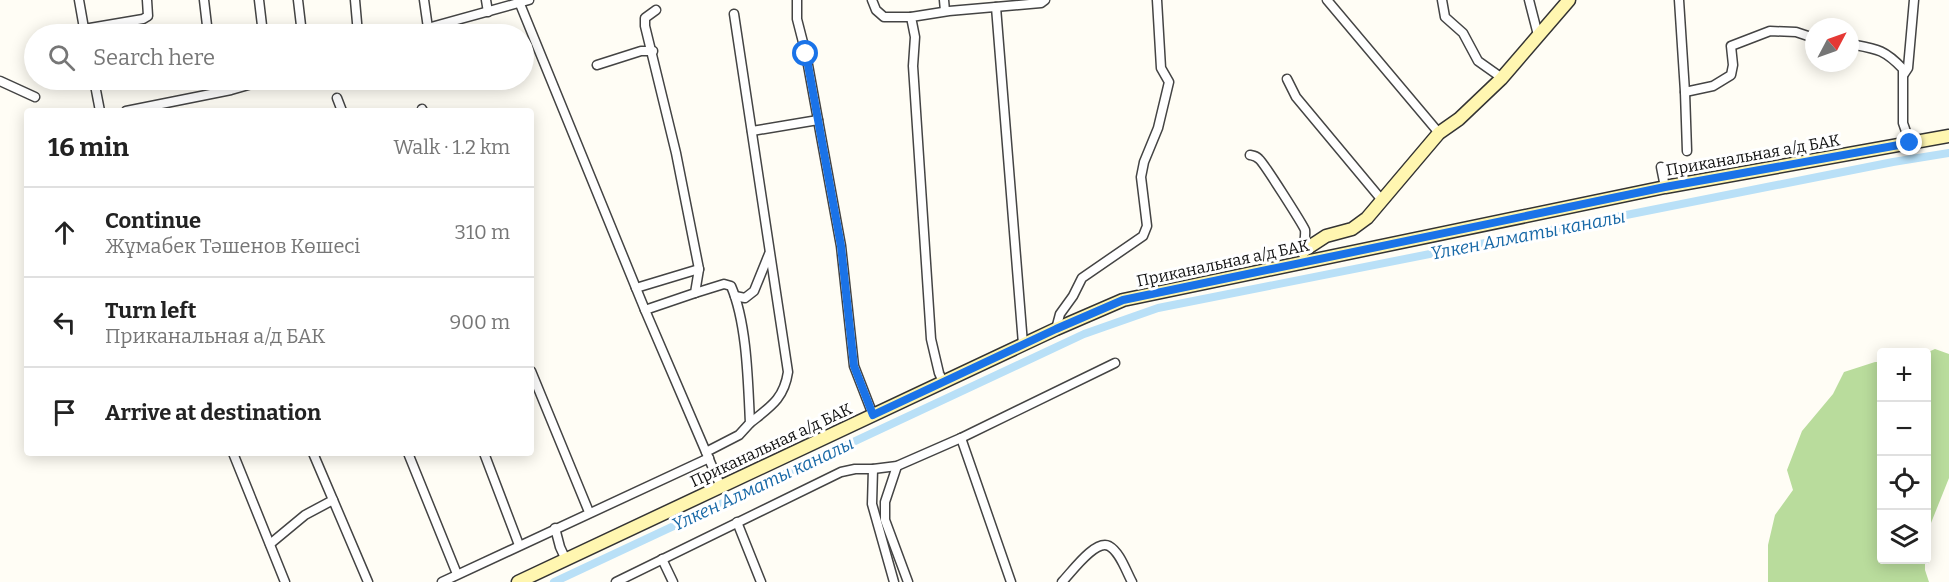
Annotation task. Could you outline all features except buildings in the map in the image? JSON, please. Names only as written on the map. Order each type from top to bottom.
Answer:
[{"type":"main road","points":[[1304,257],[1326,236],[1352,229],[1366,218],[1439,133],[1459,119],[1502,78],[1569,0]]},
{"type":"main road","name":"Приканальная а/д БАК","points":[[518,582],[1023,344],[1123,300],[1304,257],[1665,187],[1949,136]]},
{"type":"street","points":[[78,0],[83,24]]},
{"type":"street","points":[[120,24],[148,16],[147,0]]},
{"type":"street","points":[[204,0],[207,24]]},
{"type":"street","points":[[259,0],[262,24]]},
{"type":"street","points":[[298,0],[301,24]]},
{"type":"street","points":[[355,0],[357,24]]},
{"type":"street","points":[[424,0],[427,24]]},
{"type":"street","points":[[486,0],[488,12]]},
{"type":"street","points":[[443,24],[529,0]]},
{"type":"street","points":[[797,0],[797,19],[819,120],[841,246],[854,366],[873,415]]},
{"type":"street","points":[[872,0],[876,10],[884,17],[911,17],[945,11],[1041,3],[1045,0]]},
{"type":"street","points":[[944,0],[945,11]]},
{"type":"street","points":[[1056,329],[1060,314],[1082,278],[1143,236],[1147,226],[1142,177],[1144,162],[1158,128],[1168,82],[1161,68],[1157,0]]},
{"type":"street","points":[[1327,0],[1439,133]]},
{"type":"street","points":[[1442,0],[1445,17],[1463,33],[1478,61],[1502,78]]},
{"type":"street","points":[[1529,0],[1538,35]]},
{"type":"street","points":[[1679,0],[1687,152]]},
{"type":"street","points":[[1904,75],[1908,68],[1914,0]]},
{"type":"street","points":[[520,4],[528,24]]},
{"type":"street","points":[[996,7],[1023,344]]},
{"type":"street","points":[[656,10],[645,18],[676,153],[699,269],[695,293]]},
{"type":"street","points":[[442,582],[707,455],[739,435],[777,401],[786,387],[788,372],[734,14]]},
{"type":"street","points":[[911,17],[915,37],[913,66],[931,339],[943,382]]},
{"type":"street","points":[[1685,92],[1713,86],[1731,75],[1733,65],[1731,46],[1770,31],[1796,32],[1805,35]]},
{"type":"street","points":[[534,38],[645,310],[721,487]]},
{"type":"street","points":[[1859,46],[1877,49],[1890,55],[1904,69],[1903,123],[1910,143]]},
{"type":"street","points":[[597,65],[641,51],[653,51]]},
{"type":"street","points":[[1287,79],[1296,97],[1381,199]]},
{"type":"street","points":[[0,81],[35,97]]},
{"type":"street","points":[[96,90],[99,108]]},
{"type":"street","points":[[140,108],[231,90]]},
{"type":"street","points":[[337,98],[341,108]]},
{"type":"street","points":[[752,131],[819,120]]},
{"type":"street","points":[[1250,155],[1257,157],[1272,174],[1302,224],[1305,232],[1304,257]]},
{"type":"street","points":[[1660,167],[1665,187]]},
{"type":"street","points":[[735,296],[745,298],[754,291],[769,254]]},
{"type":"street","points":[[636,288],[699,269]]},
{"type":"street","points":[[645,310],[724,284],[730,286],[735,296],[744,343],[750,423]]},
{"type":"street","points":[[615,582],[841,472],[897,466],[961,438],[1115,363]]},
{"type":"street","points":[[534,378],[589,512]]},
{"type":"street","points":[[961,438],[1011,582]]},
{"type":"street","points":[[234,456],[285,582]]},
{"type":"street","points":[[314,456],[368,582]]},
{"type":"street","points":[[409,456],[457,574]]},
{"type":"street","points":[[485,456],[519,545]]},
{"type":"street","points":[[897,466],[885,502],[885,520],[908,582]]},
{"type":"street","points":[[873,469],[872,504],[894,582]]},
{"type":"street","points":[[270,544],[305,515],[333,500]]},
{"type":"street","points":[[737,522],[761,582]]},
{"type":"street","points":[[555,528],[566,560]]},
{"type":"street","points":[[1062,582],[1087,554],[1098,546],[1106,545],[1118,556],[1132,582]]},
{"type":"street","points":[[662,558],[673,582]]},
{"type":"green space","points":[[1935,349],[1949,354],[1949,478],[1931,523],[1931,402],[1931,351]]},
{"type":"green space","points":[[1877,362],[1877,564],[1925,564],[1929,582],[1768,582],[1768,545],[1775,515],[1793,490],[1787,470],[1802,431],[1833,394],[1844,372]]},
{"type":"waterway","name":"Үлкен Алматы каналы","points":[[554,582],[1084,334],[1158,308],[1893,162],[1949,153]]},
{"type":"route","points":[[806,54],[841,246],[854,366],[873,415],[1123,300],[1665,187],[1910,143]]}]
